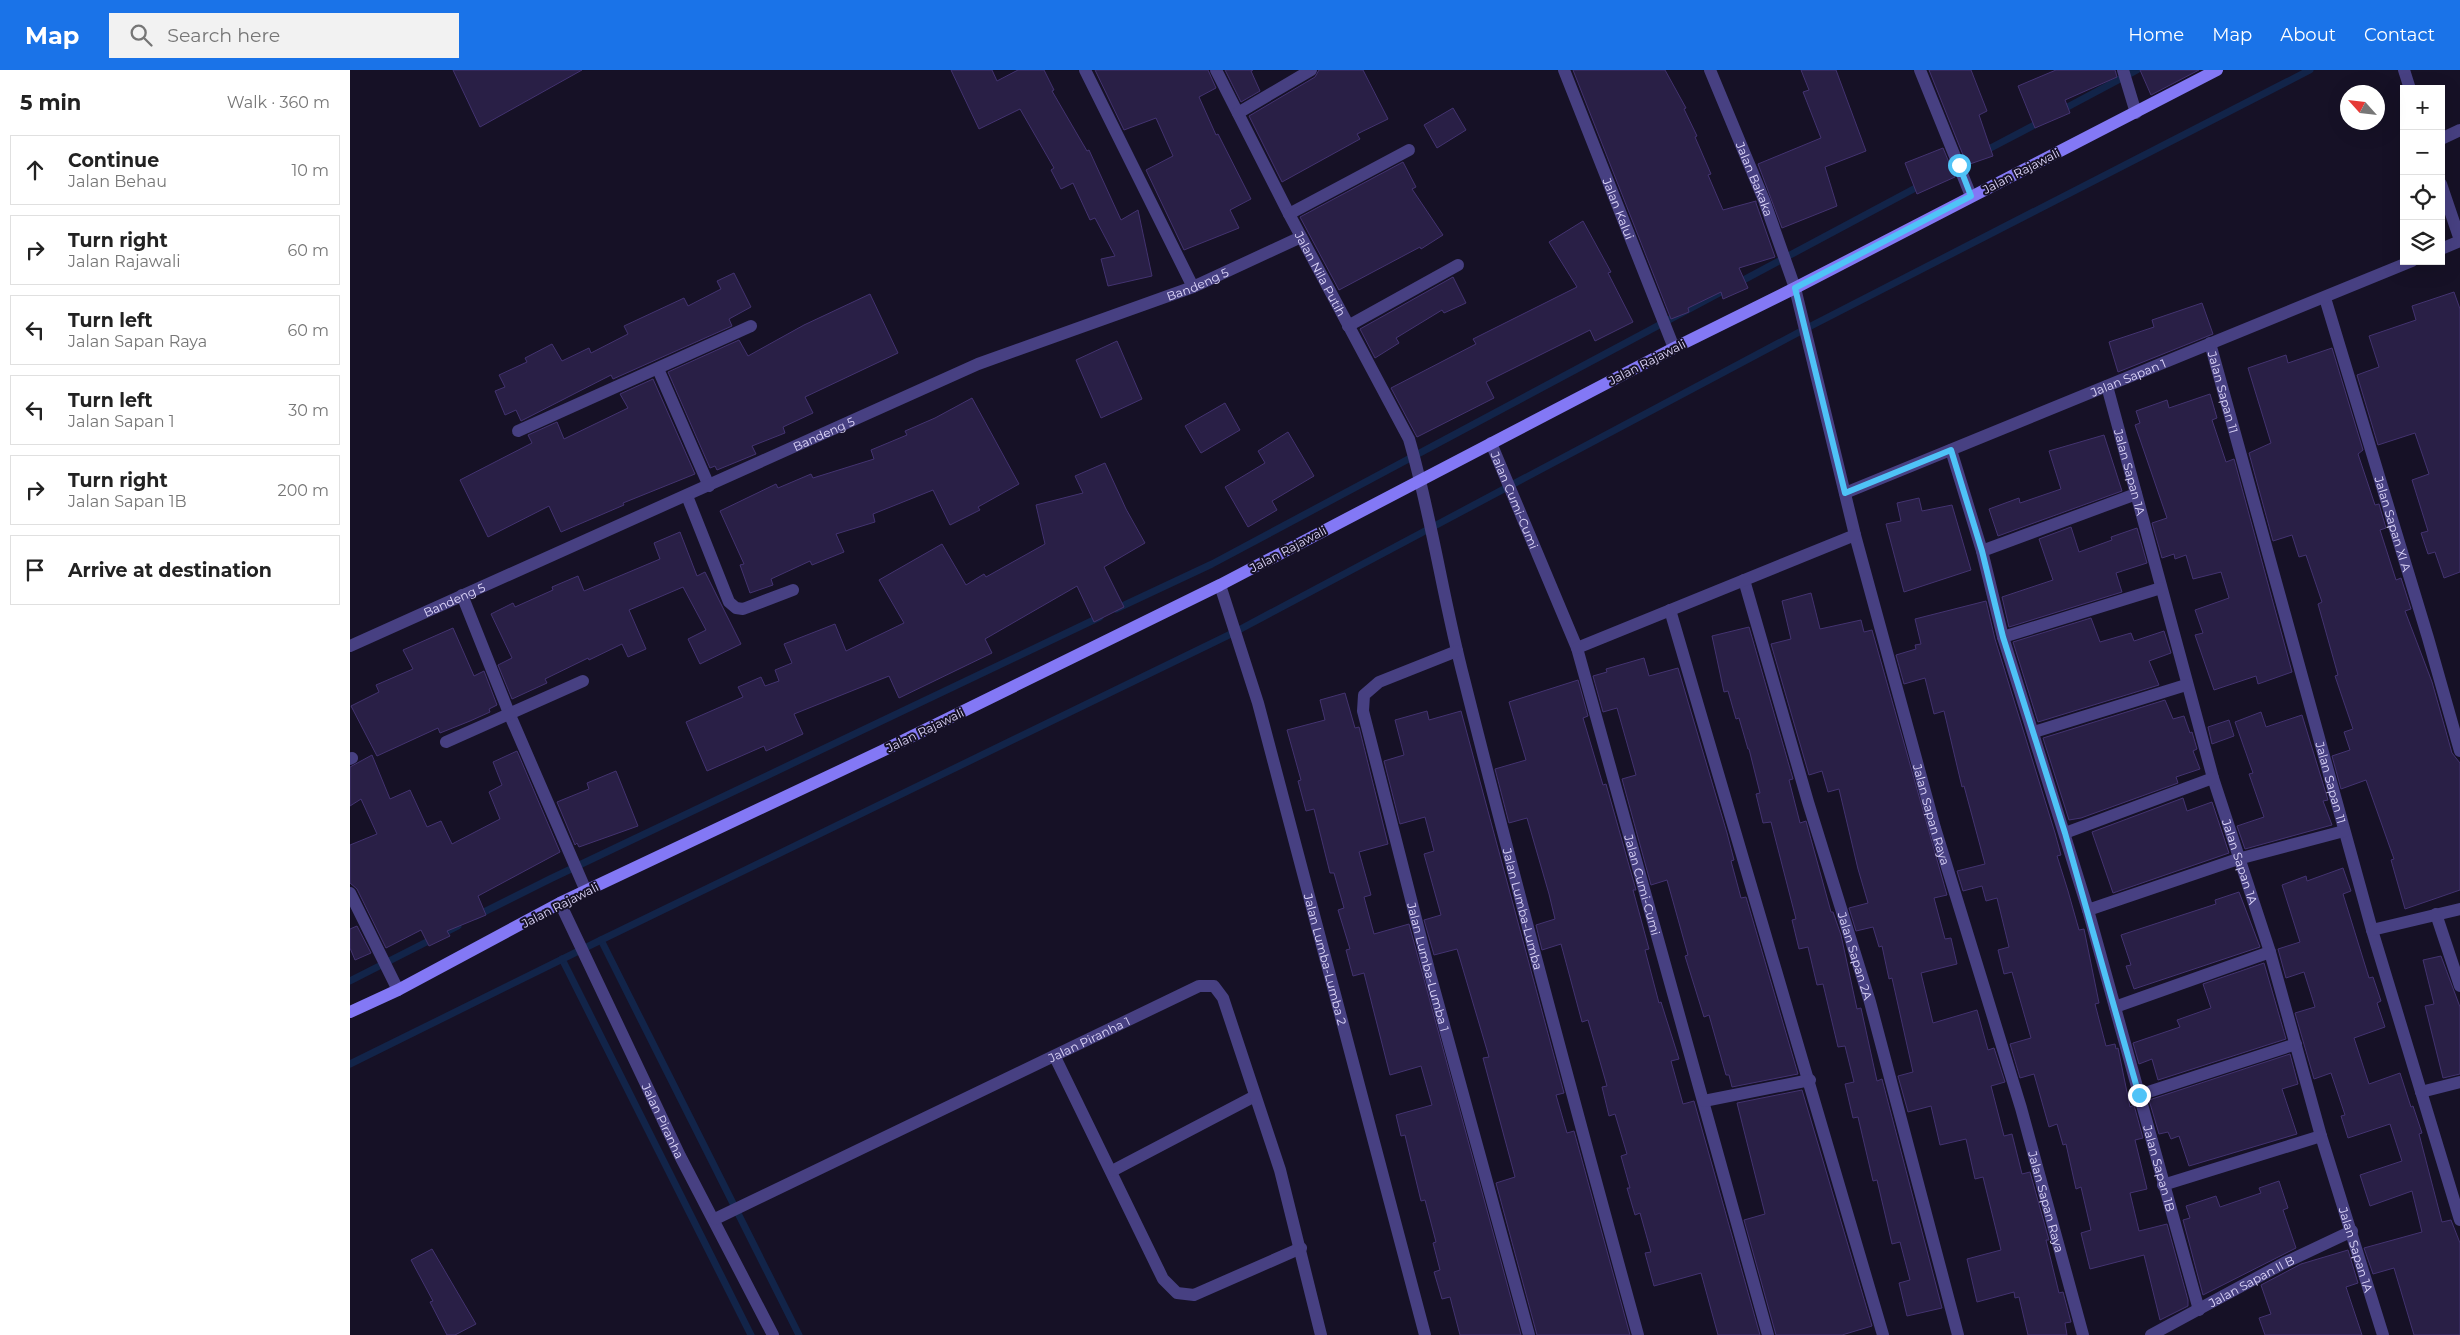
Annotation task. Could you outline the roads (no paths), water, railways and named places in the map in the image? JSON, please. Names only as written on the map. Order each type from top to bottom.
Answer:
[{"type":"main road","name":"Jalan Rajawali","points":[[350,1012],[398,990],[560,903],[882,751],[1220,585],[1490,443],[2217,70]]},
{"type":"street","points":[[1085,70],[1193,287]]},
{"type":"street","name":"Jalan Nila Putih","points":[[1216,70],[1301,237],[1409,439],[1421,479]]},
{"type":"street","points":[[1238,113],[1311,70]]},
{"type":"street","name":"Jalan Kalui","points":[[1564,70],[1674,348]]},
{"type":"street","name":"Jalan Bakaka","points":[[1710,70],[1764,200],[1795,288]]},
{"type":"street","points":[[1920,70],[1971,196]]},
{"type":"street","points":[[2123,70],[2136,113]]},
{"type":"street","points":[[2404,70],[2409,85]]},
{"type":"street","points":[[2445,137],[2460,130]]},
{"type":"street","points":[[1289,214],[1409,150]]},
{"type":"street","points":[[2445,196],[2460,241],[2445,247]]},
{"type":"street","name":"Bandeng 5","points":[[350,646],[978,364],[1193,287],[1301,237]]},
{"type":"street","points":[[1348,326],[1458,265]]},
{"type":"street","name":"Jalan Sapan 1","points":[[1845,493],[2403,265]]},
{"type":"street","name":"Jalan Sapan Raya","points":[[1795,288],[1854,535],[1935,828],[2021,1108],[2083,1335]]},
{"type":"street","name":"Jalan Sapan XI A","points":[[2325,298],[2428,638],[2460,751]]},
{"type":"street","points":[[518,432],[751,326]]},
{"type":"street","name":"Jalan Sapan 11","points":[[2210,343],[2372,930],[2420,1092],[2455,1191],[2460,1220]]},
{"type":"street","points":[[658,369],[709,486]]},
{"type":"street","name":"Jalan Sapan 1A","points":[[2107,386],[2186,685],[2213,778],[2270,952],[2321,1136],[2383,1335]]},
{"type":"street","name":"Jalan Cumi-Cumi","points":[[1490,443],[1577,648],[1768,1335]]},
{"type":"street","name":"Jalan Sapan 1B","points":[[1951,450],[1982,551],[2003,637],[2088,910],[2199,1310]]},
{"type":"street","name":"Jalan Lumba-Lumba","points":[[1421,479],[1456,651],[1545,998],[1638,1335]]},
{"type":"street","points":[[1982,551],[2136,494]]},
{"type":"street","points":[[686,496],[730,602],[736,608],[743,609],[793,590]]},
{"type":"street","points":[[1577,648],[1854,535]]},
{"type":"street","name":"Jalan Sapan 2A","points":[[1744,580],[1808,802],[1870,1002],[1958,1335]]},
{"type":"street","name":"Jalan Lumba-Lumba 2","points":[[1220,585],[1258,702],[1425,1335]]},
{"type":"street","points":[[2003,637],[2161,588]]},
{"type":"street","points":[[462,596],[509,713],[586,891]]},
{"type":"street","points":[[1670,610],[1786,1009],[1810,1080],[1884,1335]]},
{"type":"street","name":"Jalan Lumba-Lumba 1","points":[[1456,651],[1378,682],[1364,695],[1363,710],[1430,974],[1529,1335]]},
{"type":"street","points":[[446,742],[584,682]]},
{"type":"street","points":[[2034,732],[2186,685]]},
{"type":"street","points":[[2065,833],[2213,778]]},
{"type":"street","points":[[2088,910],[2238,859],[2344,831]]},
{"type":"street","points":[[350,893],[398,990]]},
{"type":"street","name":"Jalan Piranha","points":[[560,903],[680,1156],[715,1219],[773,1335]]},
{"type":"street","points":[[2372,930],[2460,909]]},
{"type":"street","points":[[2436,914],[2460,986]]},
{"type":"street","points":[[2115,1007],[2270,952]]},
{"type":"street","name":"Jalan Piranha 1","points":[[715,1219],[1056,1057],[1199,986],[1214,986],[1224,998],[1280,1170],[1301,1248],[1321,1335]]},
{"type":"street","points":[[2139,1095],[2296,1044]]},
{"type":"street","points":[[1056,1057],[1163,1279],[1177,1292],[1194,1295],[1301,1248]]},
{"type":"street","points":[[1704,1102],[1810,1080]]},
{"type":"street","points":[[2420,1092],[2460,1082]]},
{"type":"street","points":[[1112,1171],[1255,1096]]},
{"type":"street","points":[[2163,1185],[2321,1136]]},
{"type":"street","name":"Jalan Sapan II B","points":[[2151,1335],[2284,1263],[2352,1231]]},
{"type":"waterway","points":[[2060,111],[2137,70]]},
{"type":"waterway","points":[[350,1064],[1235,632],[1805,329],[2310,70]]},
{"type":"waterway","points":[[1983,152],[2042,121]]},
{"type":"waterway","points":[[1116,609],[1212,564],[1923,184]]},
{"type":"waterway","points":[[476,916],[1100,617]]},
{"type":"waterway","points":[[350,981],[458,926]]},
{"type":"waterway","points":[[601,940],[799,1335]]},
{"type":"waterway","points":[[562,959],[751,1335]]}]
